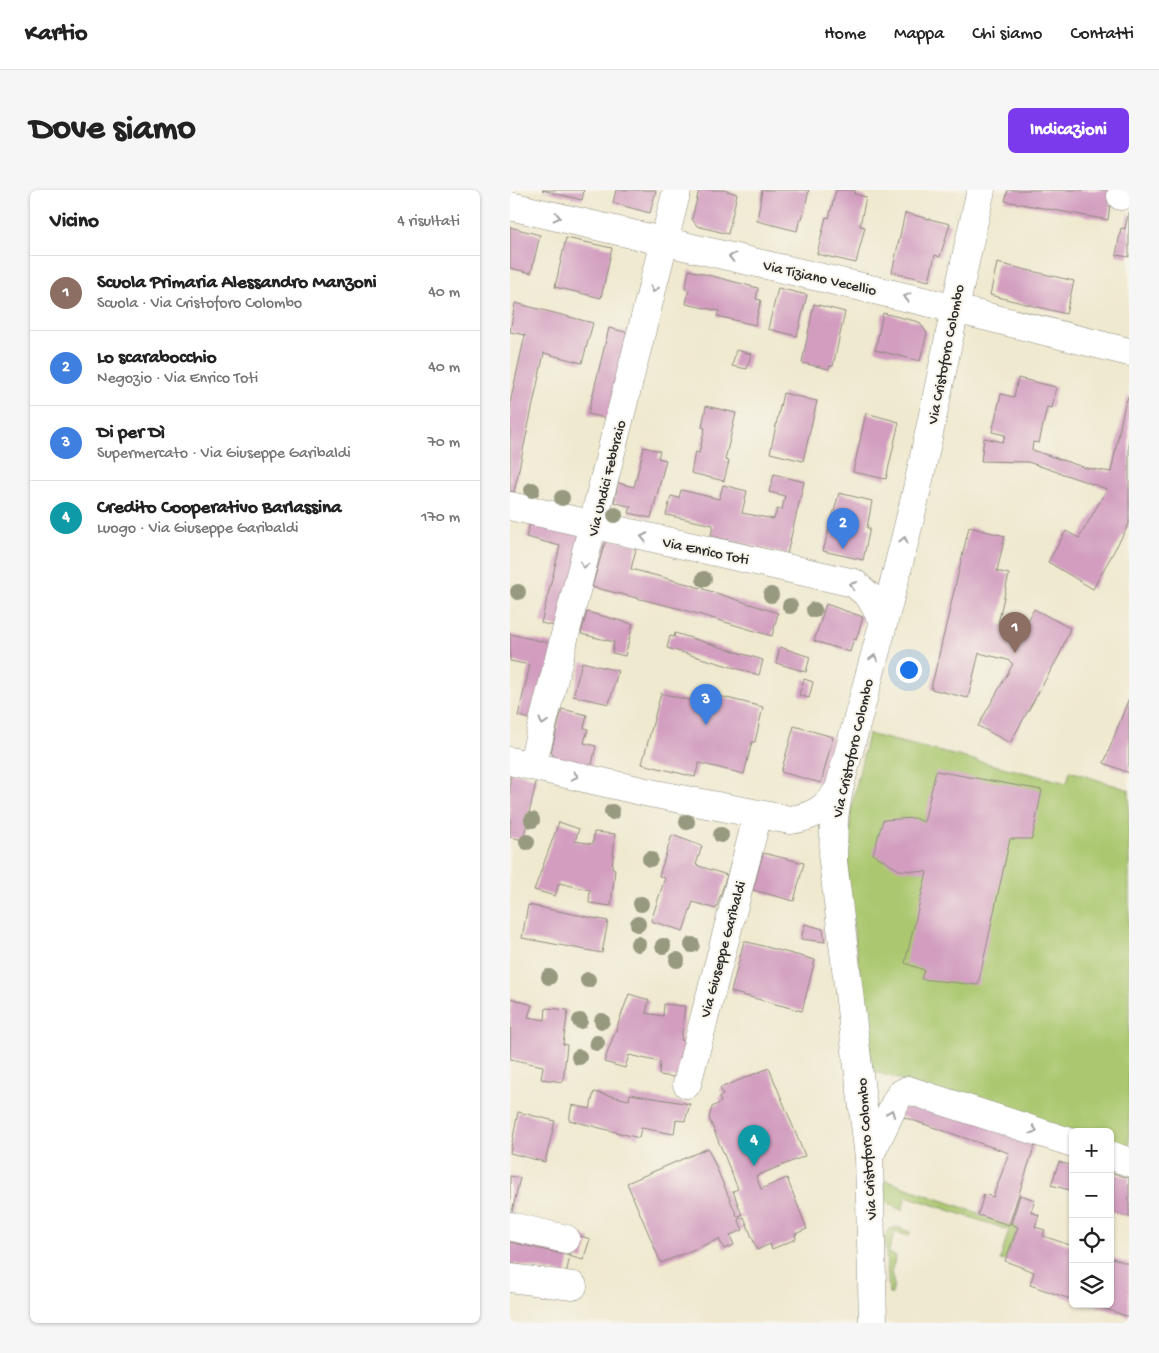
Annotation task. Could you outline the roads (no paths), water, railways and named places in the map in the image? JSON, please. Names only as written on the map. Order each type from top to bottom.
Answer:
[{"type":"street","name":"Via Undici Febbraio","points":[[521,764],[594,526],[666,242],[677,190]]},
{"type":"street","name":"Via Cristoforo Colombo","points":[[874,1321],[869,1157],[833,861],[834,817],[839,790],[916,490],[982,190]]},
{"type":"street","name":"Via Tiziano Vecellio","points":[[510,206],[955,309],[1129,352]]},
{"type":"street","name":"Via Enrico Toti","points":[[510,506],[854,583],[870,597],[883,621]]},
{"type":"street","points":[[521,764],[650,793],[790,820],[804,826],[816,836],[827,848],[833,861]]},
{"type":"street","points":[[790,820],[804,818],[820,811],[830,803],[839,790]]},
{"type":"street","name":"Via Giuseppe Garibaldi","points":[[686,1084],[758,814]]},
{"type":"street","points":[[869,1157],[897,1099],[908,1090],[1069,1142]]},
{"type":"street","points":[[1114,1156],[1129,1162]]},
{"type":"street","points":[[510,1226],[566,1239]]},
{"type":"street","points":[[510,1278],[573,1286]]},
{"type":"place","name":"Lo scarabocchio","points":[[843,549]]},
{"type":"place","name":"Scuola Primaria Alessandro Manzoni","points":[[1015,653]]},
{"type":"place","name":"Di per Dì","points":[[706,725]]},
{"type":"place","name":"Credito Cooperativo Barlassina","points":[[754,1166]]}]
